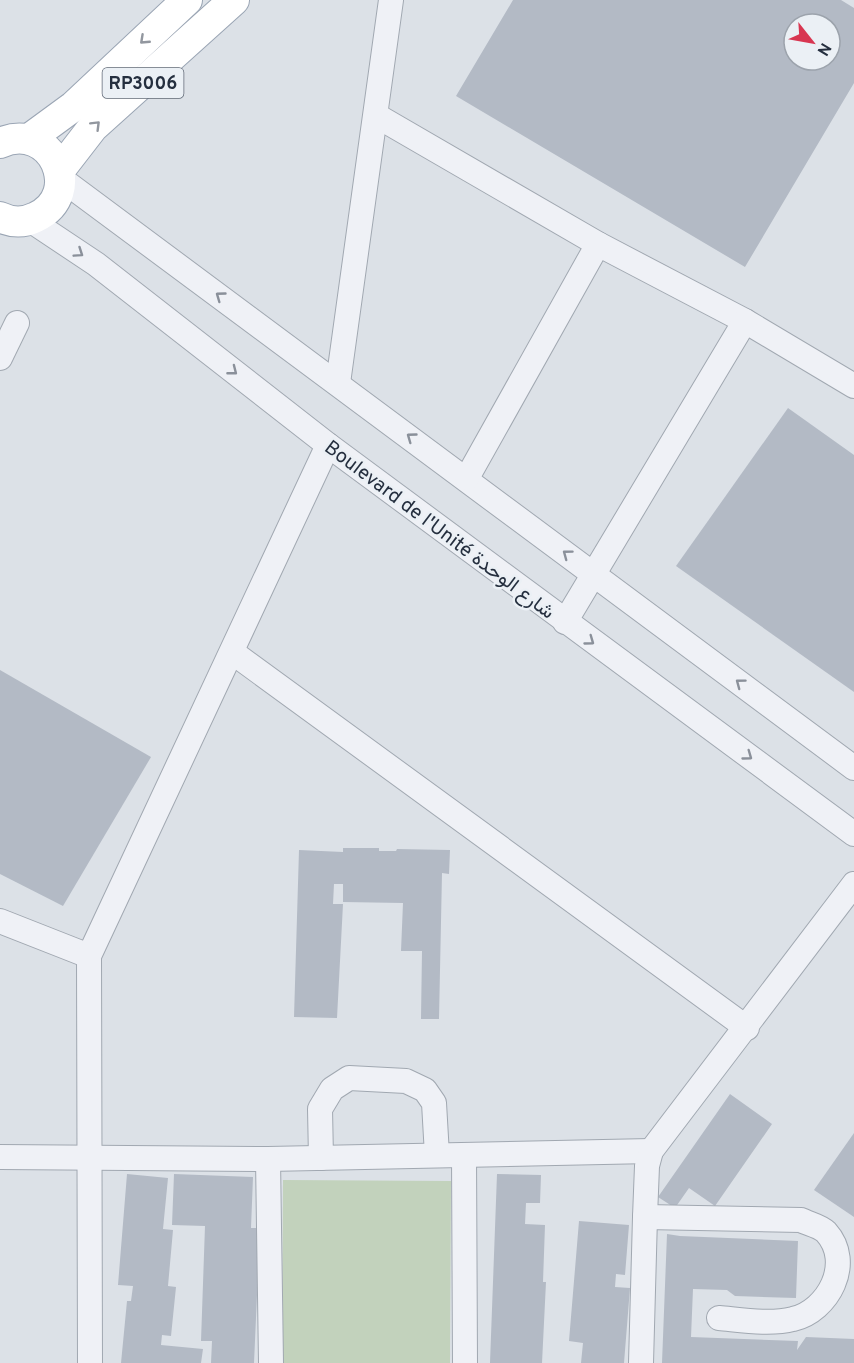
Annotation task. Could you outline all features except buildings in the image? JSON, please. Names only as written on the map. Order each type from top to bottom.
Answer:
[{"type":"main road","name":"RP3006","points":[[10,139],[74,106],[187,0]]},
{"type":"main road","name":"RP3006","points":[[0,245],[17,219],[43,214],[53,204],[60,174],[93,127],[234,0]]},
{"type":"main road","name":"RP3006","points":[[10,139],[49,151],[60,174]]},
{"type":"street","points":[[338,383],[377,116],[391,0]]},
{"type":"street","points":[[377,116],[598,244],[746,321],[854,386]]},
{"type":"street","points":[[60,174],[854,768]]},
{"type":"street","name":"Boulevard de l'Unité شارع الوحدة","points":[[17,219],[96,264],[328,445],[854,834]]},
{"type":"street","points":[[467,478],[598,244]]},
{"type":"street","points":[[565,622],[592,573],[746,321]]},
{"type":"street","points":[[0,358],[17,323]]},
{"type":"street","points":[[90,1363],[89,956],[328,445]]},
{"type":"street","points":[[232,652],[747,1028]]},
{"type":"street","points":[[641,1363],[647,1166],[651,1151],[747,1028],[854,884]]},
{"type":"street","points":[[0,921],[89,956]]},
{"type":"street","points":[[321,1158],[320,1109],[332,1089],[349,1078],[406,1080],[425,1090],[434,1103],[437,1155]]},
{"type":"street","points":[[0,1157],[268,1159],[651,1151]]},
{"type":"street","points":[[464,1155],[465,1363]]},
{"type":"street","points":[[268,1159],[271,1363]]},
{"type":"street","points":[[645,1216],[801,1221],[819,1227],[833,1243],[837,1256],[836,1276],[834,1284],[821,1305],[792,1320],[718,1318]]},
{"type":"green space","points":[[283,1180],[451,1181],[450,1363],[282,1363]]}]
